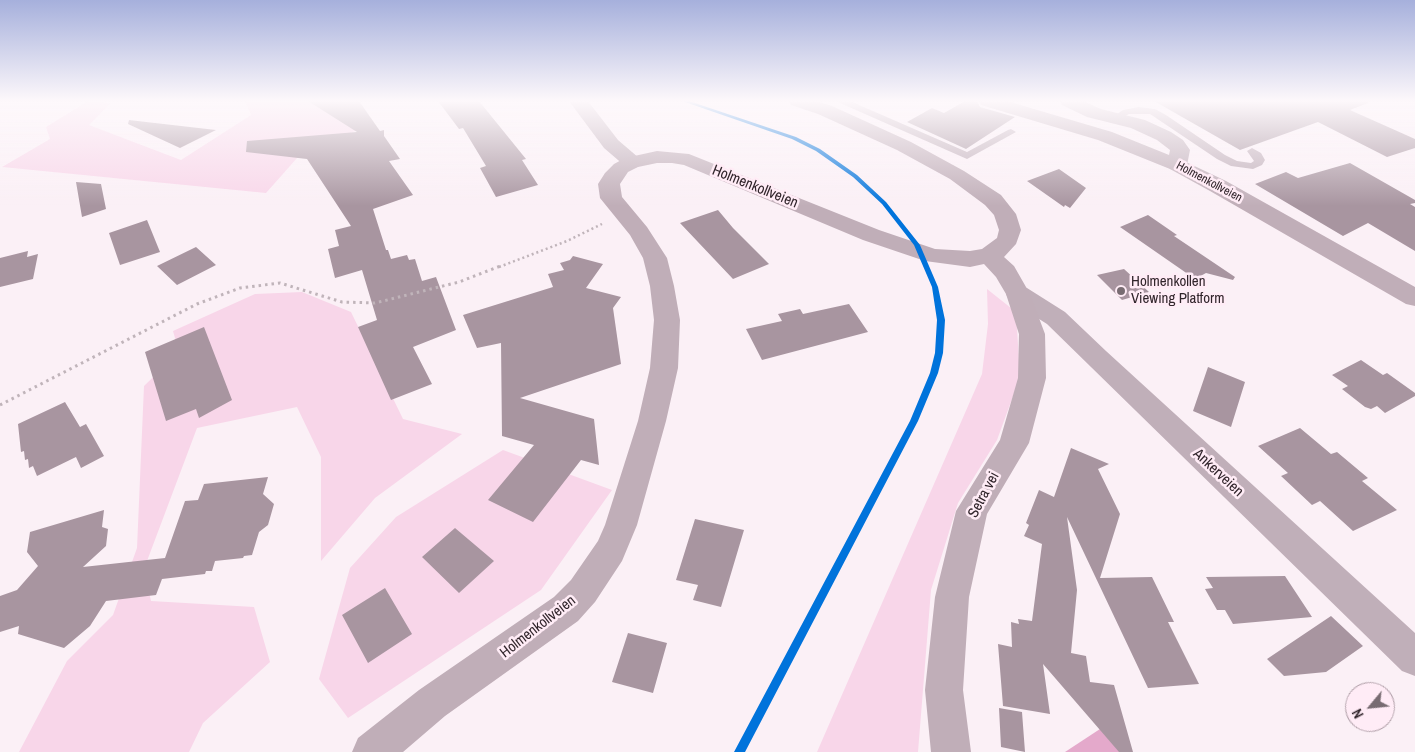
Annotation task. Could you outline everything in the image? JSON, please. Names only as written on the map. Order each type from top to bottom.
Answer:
[{"type":"main road","points":[[891,136],[993,200],[1005,214],[1010,230],[1008,239],[1003,246],[989,256]]},
{"type":"main road","name":"Holmenkollveien","points":[[1106,136],[1177,165],[1218,186],[1415,298]]},
{"type":"main road","name":"Holmenkollveien","points":[[372,752],[432,703],[566,609],[583,591],[610,551],[621,525],[652,421],[664,368],[667,320],[662,286],[655,258],[639,232],[614,204],[609,191],[612,177],[621,168],[632,162],[665,156],[688,160],[871,235],[916,251],[952,259],[989,256]]},
{"type":"main road","name":"Setra vei","points":[[951,752],[944,690],[952,597],[972,511],[1014,443],[1032,378],[1032,334],[1018,294],[1005,272],[989,256]]},
{"type":"street","points":[[605,136],[611,144],[632,162]]},
{"type":"street","points":[[1164,136],[1176,144],[1180,150],[1177,165]]},
{"type":"street","name":"Ankerveien","points":[[1018,294],[1056,318],[1110,372],[1415,658]]},
{"type":"lane","points":[[911,136],[967,156],[1003,136]]},
{"type":"lane","points":[[1191,136],[1221,157],[1235,164],[1253,166],[1258,163],[1260,160],[1258,155],[1252,151]]},
{"type":"path","points":[[0,405],[205,300],[240,288],[280,284],[342,302],[374,302],[421,293],[459,282],[567,241],[606,222]]},
{"type":"shaded area","points":[[49,136],[118,136],[181,160],[218,136],[344,136],[298,157],[266,193],[2,167],[50,139]]},
{"type":"shaded area","points":[[987,289],[1016,312],[1020,377],[997,440],[958,503],[931,590],[918,752],[817,752],[982,374],[988,324]]},
{"type":"shaded area","points":[[302,292],[351,312],[403,419],[462,434],[375,498],[321,561],[321,457],[297,407],[197,428],[144,569],[151,601],[254,607],[270,662],[203,723],[189,752],[19,752],[67,661],[113,615],[137,548],[144,386],[179,352],[173,331],[255,294]]},
{"type":"shaded area","points":[[503,450],[612,490],[541,590],[348,718],[319,679],[350,568],[396,517]]},
{"type":"shaded area","points":[[1100,729],[1120,752],[1065,752]]},
{"type":"building","points":[[154,136],[204,136],[180,148]]},
{"type":"building","points":[[307,136],[384,136],[400,159],[389,161],[413,195],[373,209],[386,250],[388,250],[391,259],[407,255],[409,260],[415,259],[422,281],[436,277],[456,330],[413,347],[432,384],[391,400],[358,327],[377,320],[362,270],[335,278],[328,249],[339,246],[335,230],[351,226],[307,159],[246,152],[247,141]]},
{"type":"building","points":[[468,136],[507,136],[526,159],[522,160],[538,185],[496,197],[480,168],[486,166]]},
{"type":"building","points":[[938,136],[986,136],[966,149]]},
{"type":"building","points":[[1216,136],[1279,136],[1240,150]]},
{"type":"building","points":[[1346,136],[1408,136],[1415,139],[1415,148],[1387,157]]},
{"type":"building","points":[[1350,163],[1415,200],[1415,203],[1410,204],[1415,207],[1415,251],[1368,223],[1343,236],[1255,184],[1286,172],[1298,178]]},
{"type":"building","points":[[1059,169],[1086,188],[1070,208],[1065,205],[1064,207],[1027,181]]},
{"type":"building","points":[[76,182],[101,184],[106,209],[82,217]]},
{"type":"building","points":[[718,210],[769,264],[733,279],[680,223]]},
{"type":"building","points":[[1148,215],[1177,235],[1174,236],[1235,277],[1233,280],[1206,273],[1195,279],[1120,227]]},
{"type":"building","points":[[147,220],[160,252],[120,265],[109,233]]},
{"type":"building","points":[[196,247],[216,265],[177,285],[157,266]]},
{"type":"building","points":[[28,251],[27,257],[38,254],[33,279],[0,287],[0,258]]},
{"type":"building","points":[[573,256],[603,264],[586,288],[621,297],[613,308],[621,364],[520,398],[594,419],[599,465],[581,460],[533,522],[488,500],[534,445],[502,436],[501,343],[477,348],[463,315],[553,287],[548,274],[564,270],[560,263],[570,260]]},
{"type":"building","points":[[1124,269],[1149,292],[1122,300],[1097,275]]},
{"type":"building","points":[[849,304],[868,332],[762,360],[746,329],[782,321],[778,314],[800,309],[803,314]]},
{"type":"building","points":[[204,327],[232,400],[199,418],[196,409],[166,421],[145,352]]},
{"type":"building","points":[[1361,360],[1383,375],[1387,373],[1415,393],[1415,396],[1385,413],[1377,406],[1371,409],[1365,407],[1342,389],[1348,386],[1332,375]]},
{"type":"building","points":[[1208,367],[1245,382],[1231,427],[1193,411]]},
{"type":"building","points":[[65,402],[80,427],[86,424],[104,456],[81,468],[76,457],[37,476],[33,466],[29,468],[28,459],[25,460],[24,451],[21,452],[18,424]]},
{"type":"building","points":[[1300,428],[1331,454],[1337,452],[1368,478],[1362,481],[1397,510],[1353,531],[1320,501],[1312,505],[1281,476],[1288,473],[1258,446]]},
{"type":"building","points":[[1071,448],[1109,464],[1098,469],[1120,514],[1100,578],[1152,577],[1174,622],[1168,622],[1199,684],[1148,688],[1067,517],[1077,590],[1071,653],[1086,656],[1090,682],[1114,685],[1133,752],[1119,752],[1043,664],[1050,714],[1003,706],[998,644],[1012,647],[1011,622],[1019,624],[1018,619],[1032,621],[1042,544],[1024,536],[1029,525],[1026,523],[1039,490],[1054,497]]},
{"type":"building","points":[[268,477],[263,494],[274,504],[268,525],[259,532],[252,555],[244,556],[243,558],[215,561],[212,571],[206,571],[205,574],[162,579],[156,595],[106,601],[90,626],[64,648],[18,634],[19,626],[0,632],[0,596],[17,590],[38,566],[27,552],[30,532],[104,510],[102,527],[108,529],[106,546],[83,567],[165,558],[185,501],[198,500],[204,484]]},
{"type":"building","points":[[695,519],[744,530],[721,607],[693,600],[698,585],[676,580]]},
{"type":"building","points":[[455,528],[494,561],[459,593],[422,557]]},
{"type":"building","points":[[1285,576],[1312,617],[1233,624],[1225,610],[1217,610],[1205,589],[1213,588],[1206,577]]},
{"type":"building","points":[[385,588],[412,634],[368,663],[342,615]]},
{"type":"building","points":[[1331,616],[1363,646],[1326,672],[1284,676],[1267,659]]},
{"type":"building","points":[[628,633],[667,643],[653,693],[612,682]]},
{"type":"building","points":[[999,708],[1022,712],[1025,752],[1001,747]]},
{"type":"transit line","points":[[739,752],[914,421],[934,373],[939,353],[941,320],[935,287],[917,245],[884,203],[855,176],[818,150],[788,136]]},
{"type":"place","name":"Holmenkollen Viewing Platform","points":[[1121,291]]}]
